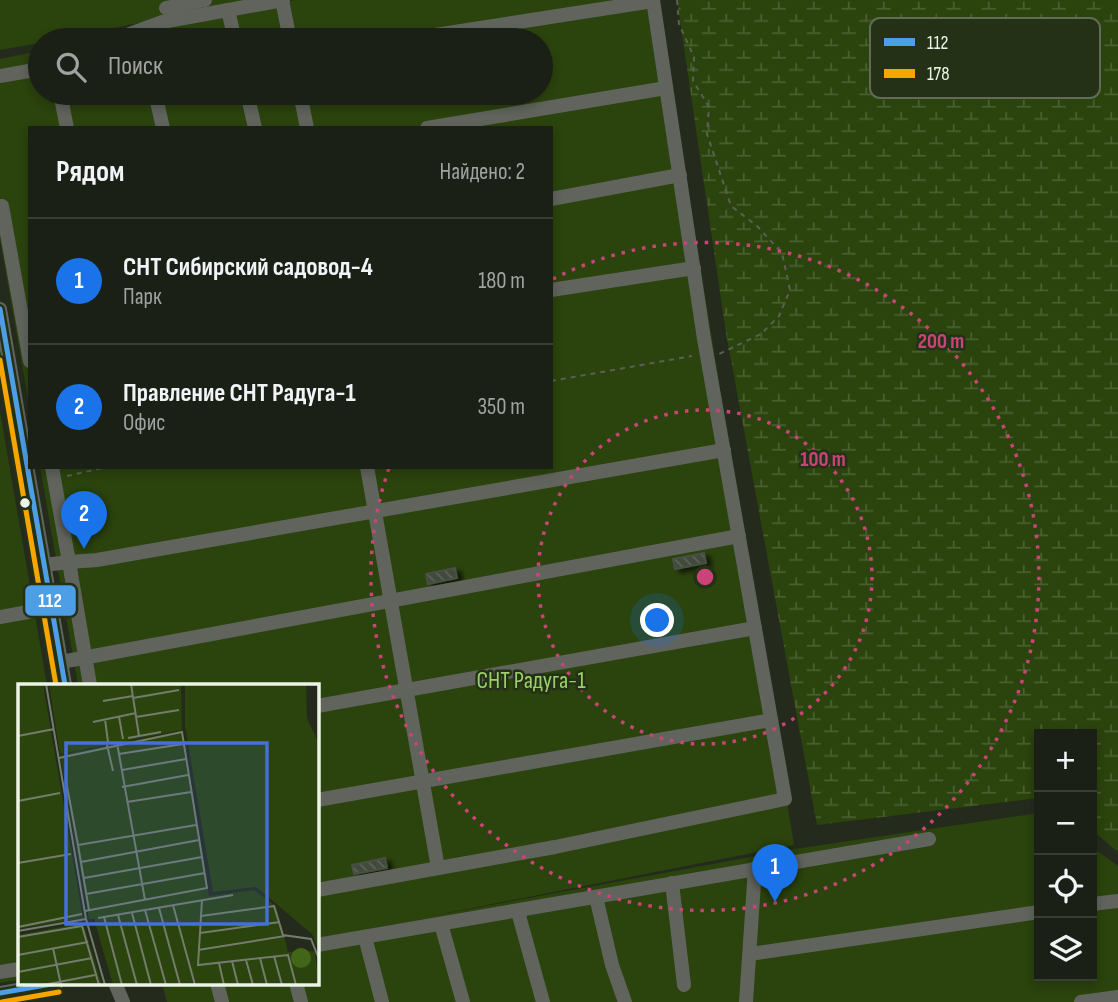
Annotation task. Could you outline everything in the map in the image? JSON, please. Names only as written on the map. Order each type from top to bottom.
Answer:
[{"type":"street","points":[[166,8],[205,0]]},
{"type":"street","points":[[154,28],[162,22],[283,0],[288,28]]},
{"type":"street","points":[[318,890],[555,847],[785,799],[707,355],[653,1],[480,28]]},
{"type":"street","points":[[228,10],[232,28]]},
{"type":"street","points":[[0,76],[28,71]]},
{"type":"street","points":[[439,126],[666,88]]},
{"type":"street","points":[[62,105],[66,126]]},
{"type":"street","points":[[158,105],[163,126]]},
{"type":"street","points":[[250,105],[255,126]]},
{"type":"street","points":[[302,105],[307,126]]},
{"type":"street","points":[[553,199],[680,175]]},
{"type":"street","points":[[2,206],[28,344]]},
{"type":"street","points":[[553,290],[694,268]]},
{"type":"street","points":[[0,309],[65,684]]},
{"type":"street","points":[[44,565],[97,560],[724,450]]},
{"type":"street","points":[[367,469],[439,868]]},
{"type":"street","points":[[53,473],[90,684]]},
{"type":"street","points":[[61,662],[739,536]]},
{"type":"street","points":[[0,617],[28,612]]},
{"type":"street","points":[[318,706],[755,628]]},
{"type":"street","points":[[318,800],[771,720]]},
{"type":"street","points":[[318,945],[929,839]]},
{"type":"street","points":[[746,1002],[755,868]]},
{"type":"street","points":[[672,883],[684,985]]},
{"type":"street","points":[[596,897],[612,965],[625,1002]]},
{"type":"street","points":[[1097,903],[1118,901]]},
{"type":"street","points":[[518,912],[543,1002]]},
{"type":"street","points":[[750,954],[1034,913]]},
{"type":"street","points":[[441,924],[463,1002]]},
{"type":"street","points":[[365,937],[382,1002]]},
{"type":"street","points":[[0,972],[18,969]]},
{"type":"street","points":[[0,993],[51,984]]},
{"type":"street","points":[[115,984],[123,1002]]},
{"type":"street","points":[[217,984],[222,1002]]},
{"type":"street","points":[[296,984],[301,1002]]},
{"type":"street","points":[[1081,1002],[1118,997]]},
{"type":"path","points":[[553,381],[719,354],[761,334],[779,316],[790,290],[782,253],[757,226],[731,206],[707,134],[709,107],[693,81],[694,57],[679,24],[677,0]]},
{"type":"path","points":[[53,473],[89,469]]},
{"type":"green space","points":[[0,0],[257,0],[114,28],[28,28],[28,45],[0,50]]},
{"type":"green space","name":"СНТ Радуга-1","points":[[295,0],[657,0],[794,845],[431,916],[788,850],[1034,814],[1034,981],[1097,981],[1097,851],[1118,866],[1118,1002],[167,1002],[162,984],[318,984],[318,684],[78,684],[40,469],[553,469],[553,126],[28,126],[28,399],[0,239],[0,59],[28,53],[28,105],[553,105],[553,28],[153,28]]},
{"type":"green space","points":[[677,0],[1118,0],[1118,852],[1097,834],[1097,729],[1034,729],[1034,799],[817,825],[726,333]]},
{"type":"green space","points":[[0,411],[47,684],[18,684],[18,980],[0,983]]},
{"type":"building","points":[[704,553],[706,563],[675,569],[673,559]]},
{"type":"building","points":[[455,568],[457,578],[428,584],[426,574]]},
{"type":"building","points":[[385,858],[387,868],[354,874],[352,865]]},
{"type":"transit line","name":"112","points":[[0,309],[65,684]]},
{"type":"transit line","name":"178","points":[[0,360],[56,684]]},
{"type":"transit line","name":"112","points":[[0,993],[51,984]]},
{"type":"transit line","name":"178","points":[[2,1002],[59,992]]},
{"type":"place","name":"Правление СНТ Радуга-1","points":[[84,549]]},
{"type":"place","name":"СНТ Сибирский садовод-4","points":[[775,902]]}]
